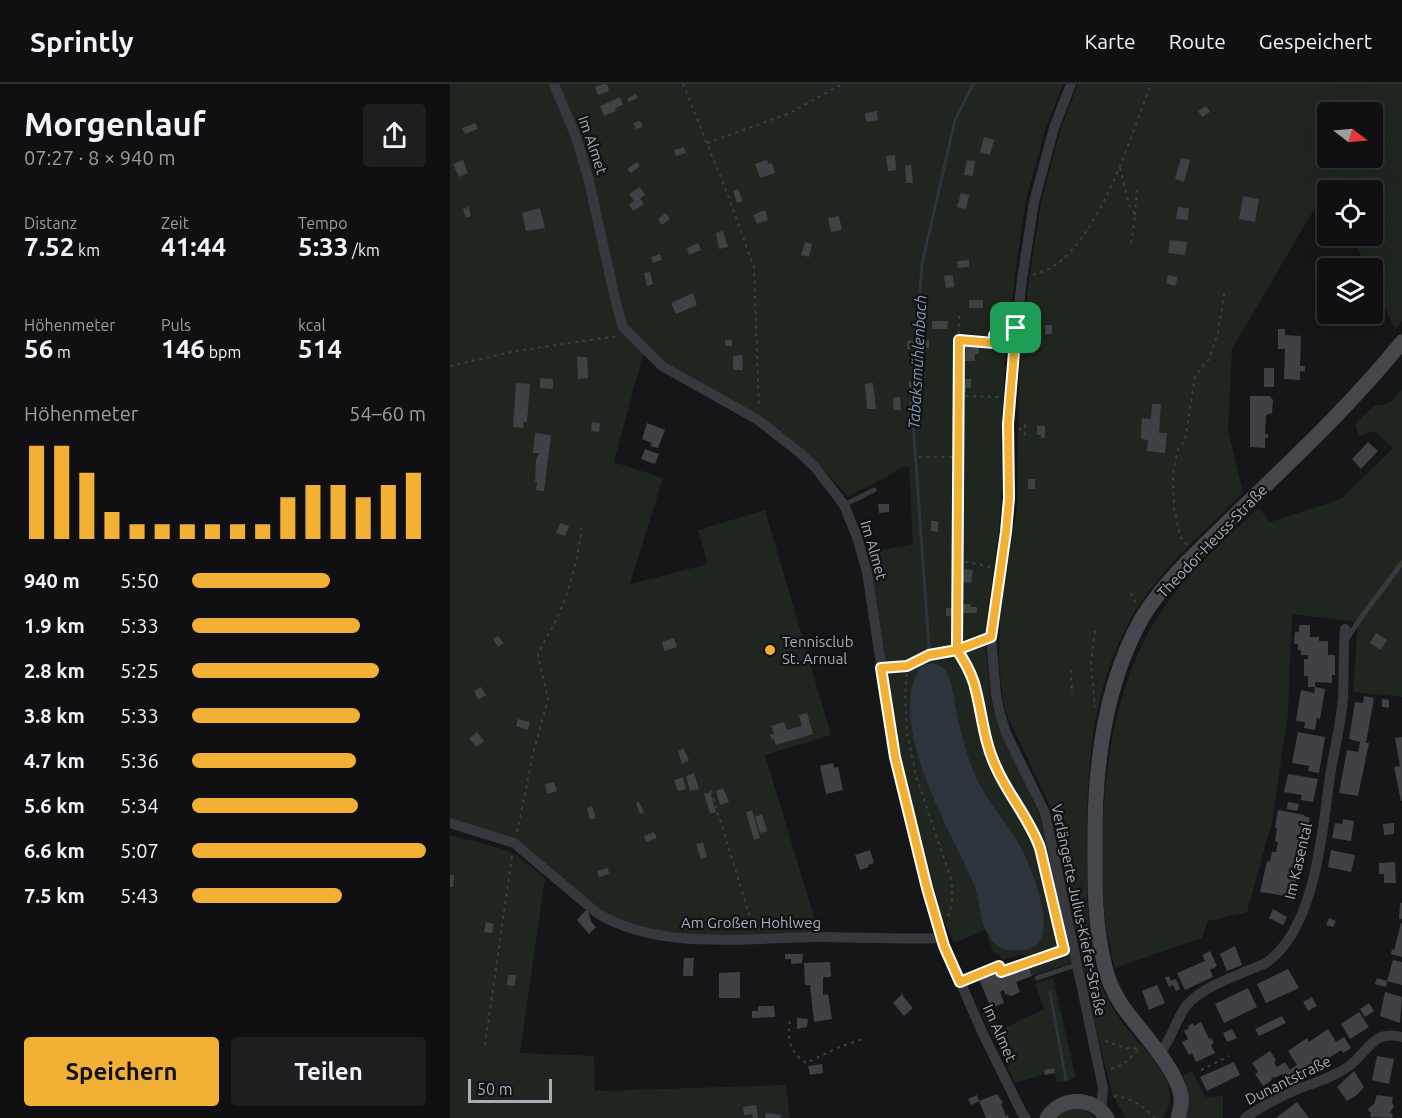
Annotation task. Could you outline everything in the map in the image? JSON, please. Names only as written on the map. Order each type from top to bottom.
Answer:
[{"type":"street","name":"Im Almet","points":[[554,84],[576,137],[588,177],[623,327],[662,366],[758,420],[799,452],[815,467],[844,505],[863,555],[870,587],[895,757],[941,938],[1007,1084],[1026,1118]]},
{"type":"street","name":"Verlängerte Julius-Kiefer-Straße","points":[[1071,84],[1054,128],[1034,202],[1022,279],[1009,398],[1009,498],[991,637],[1000,714],[1006,733],[1045,813],[1103,1088],[1106,1115]]},
{"type":"street","name":"Theodor-Heuss-Straße","points":[[1178,1118],[1181,1094],[1176,1082],[1159,1054],[1120,1002],[1107,975],[1095,906],[1095,805],[1103,736],[1121,663],[1142,618],[1157,596],[1194,555],[1317,436],[1373,377],[1402,342]]},
{"type":"street","name":"Im Kasental","points":[[1159,1054],[1167,1045],[1188,1003],[1202,992],[1266,963],[1274,957],[1290,936],[1299,919],[1308,893],[1324,818],[1343,700],[1345,629]]},
{"type":"street","name":"Am Großen Hohlweg","points":[[450,823],[514,843],[597,913],[612,921],[657,935],[699,939],[941,938]]},
{"type":"street","name":"Dunantstraße","points":[[1245,1118],[1273,1101],[1336,1074],[1359,1058],[1376,1039],[1383,1035],[1402,1037]]},
{"type":"street","points":[[1170,1118],[1176,1099],[1176,1082]]},
{"type":"street","points":[[1047,1118],[1056,1108],[1071,1101],[1087,1102],[1106,1115]]},
{"type":"lane","points":[[844,505],[874,490]]},
{"type":"lane","points":[[1344,644],[1402,563]]},
{"type":"lane","points":[[1037,978],[1077,965]]},
{"type":"path","points":[[683,84],[754,268],[758,351],[758,420]]},
{"type":"path","points":[[707,143],[790,113],[842,84]]},
{"type":"path","points":[[1022,279],[1052,267],[1070,252],[1090,222],[1120,168],[1151,84]]},
{"type":"path","points":[[1120,168],[1129,205],[1135,215]]},
{"type":"path","points":[[1131,244],[1137,186]]},
{"type":"path","points":[[1194,555],[1180,536],[1174,508],[1173,474],[1177,451],[1185,440],[1195,376],[1209,359],[1218,333],[1226,289]]},
{"type":"path","points":[[959,316],[957,650],[974,682],[985,736],[996,768],[1035,833],[1040,848]]},
{"type":"path","points":[[994,343],[994,335],[1000,327],[1016,328]]},
{"type":"path","points":[[450,366],[516,351],[630,335]]},
{"type":"path","points":[[959,340],[1013,345]]},
{"type":"path","points":[[958,396],[1009,398]]},
{"type":"path","points":[[919,457],[958,457]]},
{"type":"path","points":[[485,1045],[514,843],[533,754],[548,699],[538,655],[557,618],[567,590],[580,541],[580,528]]},
{"type":"path","points":[[958,560],[1000,570]]},
{"type":"path","points":[[1095,631],[1091,663],[1095,711]]},
{"type":"path","points":[[881,668],[907,666],[929,655],[957,650],[991,637]]},
{"type":"path","points":[[907,666],[905,694],[907,734],[917,779],[952,882],[952,904],[945,923]]},
{"type":"path","points":[[1071,670],[1072,694]]},
{"type":"path","points":[[711,791],[756,938]]},
{"type":"path","points":[[960,982],[999,966],[1001,972],[1064,950]]},
{"type":"path","points":[[1031,960],[1034,968]]},
{"type":"path","points":[[790,1021],[788,1034],[791,1048],[806,1063],[862,1039]]},
{"type":"path","points":[[1098,1039],[1137,1051]]},
{"type":"path","points":[[1106,1071],[1124,1064],[1137,1051],[1144,1048]]},
{"type":"path","points":[[1201,1070],[1229,1056]]},
{"type":"path","points":[[1113,1096],[1138,1103],[1155,1118]]},
{"type":"shaded area","points":[[450,84],[1063,84],[1046,127],[1026,200],[1016,266],[1005,363],[999,531],[985,632],[990,695],[995,716],[1044,830],[1071,963],[1032,976],[1024,954],[1003,960],[993,952],[986,930],[954,943],[941,914],[901,759],[868,552],[913,544],[909,467],[900,468],[848,496],[809,454],[790,438],[665,363],[648,346],[642,358],[614,462],[663,478],[630,584],[708,564],[698,530],[765,510],[831,735],[765,755],[820,937],[699,939],[612,921],[521,847],[450,823]]},
{"type":"shaded area","points":[[1078,84],[1402,84],[1402,321],[1395,330],[1383,303],[1383,258],[1362,258],[1357,246],[1383,246],[1383,180],[1317,180],[1317,204],[1232,349],[1228,430],[1243,493],[1180,555],[1138,607],[1114,654],[1097,711],[1087,801],[1087,889],[1091,946],[1097,974],[1108,1000],[1118,1017],[1156,1062],[1167,1081],[1170,1100],[1163,1118],[1126,1118],[1113,1096],[1097,1033],[1052,810],[1006,713],[1002,694],[999,659],[1000,615],[1017,507],[1019,374],[1028,286],[1041,203],[1060,131]]},
{"type":"shaded area","points":[[1402,390],[1402,697],[1353,692],[1358,622],[1292,614],[1288,714],[1272,822],[1247,912],[1208,921],[1202,938],[1115,968],[1107,929],[1102,871],[1104,799],[1108,762],[1125,690],[1152,626],[1187,578],[1259,508],[1270,522],[1341,499],[1393,448],[1374,431],[1359,436],[1355,424],[1375,405],[1387,404]]},
{"type":"shaded area","points":[[930,663],[942,667],[947,674],[964,743],[975,775],[1025,855],[1034,877],[1041,902],[1044,928],[1041,939],[1034,946],[1023,950],[1009,950],[1000,947],[986,931],[973,882],[937,805],[915,745],[910,716],[912,689],[921,666]]},
{"type":"shaded area","points":[[450,835],[506,850],[519,857],[545,878],[520,1053],[594,1056],[595,1091],[786,1085],[790,1118],[450,1118]]},
{"type":"shaded area","points":[[1053,978],[1076,1078],[1057,1083],[1053,1068],[1044,1070],[1045,1074],[1015,1083],[982,1014],[992,1010],[1000,1030],[1044,1009],[1035,984]]},
{"type":"shaded area","points":[[1192,1071],[1205,1097],[1223,1096],[1223,1118],[1185,1118],[1187,1096],[1183,1075]]},
{"type":"shaded area","points":[[1084,1110],[1096,1118],[1056,1118],[1066,1111]]},
{"type":"building","points":[[607,84],[609,91],[598,95],[595,87]]},
{"type":"building","points":[[636,94],[637,98],[629,102],[627,99]]},
{"type":"building","points":[[620,97],[623,105],[604,116],[600,106]]},
{"type":"building","points":[[1206,106],[1210,112],[1202,117],[1198,111]]},
{"type":"building","points":[[877,111],[878,120],[866,122],[865,113]]},
{"type":"building","points":[[640,121],[643,127],[636,129],[633,123]]},
{"type":"building","points":[[475,123],[478,129],[465,134],[462,128]]},
{"type":"building","points":[[984,137],[994,140],[990,155],[980,152]]},
{"type":"building","points":[[684,147],[686,153],[676,156],[674,150]]},
{"type":"building","points":[[895,155],[896,170],[888,171],[886,156]]},
{"type":"building","points":[[1181,158],[1190,160],[1184,182],[1175,179]]},
{"type":"building","points":[[463,160],[468,173],[459,177],[453,164]]},
{"type":"building","points":[[767,160],[768,164],[772,163],[775,173],[760,178],[755,164]]},
{"type":"building","points":[[967,160],[975,161],[973,176],[964,175]]},
{"type":"building","points":[[637,162],[640,166],[631,173],[627,169]]},
{"type":"building","points":[[911,165],[913,183],[906,183],[905,166]]},
{"type":"building","points":[[640,187],[645,195],[640,198],[644,204],[633,211],[629,205],[634,201],[629,194]]},
{"type":"building","points":[[738,189],[743,201],[737,203],[733,191]]},
{"type":"building","points":[[961,193],[969,195],[966,209],[957,207]]},
{"type":"building","points":[[1243,196],[1259,199],[1255,222],[1239,219]]},
{"type":"building","points":[[469,207],[471,216],[466,218],[463,209]]},
{"type":"building","points":[[1178,207],[1189,208],[1188,220],[1176,219]]},
{"type":"building","points":[[540,208],[545,228],[526,231],[522,213]]},
{"type":"building","points":[[765,210],[768,220],[757,224],[753,215]]},
{"type":"building","points":[[666,213],[670,219],[662,225],[658,219]]},
{"type":"building","points":[[839,216],[842,230],[831,232],[828,218]]},
{"type":"building","points":[[723,231],[728,247],[719,249],[716,233]]},
{"type":"building","points":[[1170,240],[1187,242],[1185,255],[1168,253]]},
{"type":"building","points":[[805,242],[812,244],[809,257],[801,255]]},
{"type":"building","points":[[698,243],[701,250],[689,255],[687,248]]},
{"type":"building","points":[[660,254],[662,260],[653,263],[651,257]]},
{"type":"building","points":[[969,260],[969,267],[958,268],[957,261]]},
{"type":"building","points":[[650,272],[653,284],[647,286],[644,273]]},
{"type":"building","points":[[953,275],[954,287],[946,288],[944,276]]},
{"type":"building","points":[[1168,275],[1178,277],[1175,286],[1166,283]]},
{"type":"building","points":[[693,293],[697,305],[676,314],[671,303]]},
{"type":"building","points":[[969,300],[983,300],[983,308],[969,308]]},
{"type":"building","points":[[932,321],[948,321],[947,329],[932,329]]},
{"type":"building","points":[[1045,325],[1052,325],[1052,334],[1045,334]]},
{"type":"building","points":[[1278,329],[1285,329],[1285,335],[1301,336],[1300,366],[1305,366],[1305,372],[1300,371],[1300,380],[1284,379],[1285,349],[1278,349]]},
{"type":"building","points":[[725,340],[732,340],[732,346],[725,346]]},
{"type":"building","points":[[929,340],[929,348],[907,349],[907,341]]},
{"type":"building","points":[[962,344],[979,345],[979,354],[975,354],[975,361],[965,361],[966,349],[961,348]]},
{"type":"building","points":[[742,355],[743,370],[733,370],[733,356]]},
{"type":"building","points":[[577,357],[587,357],[588,378],[578,379]]},
{"type":"building","points":[[1264,368],[1274,368],[1274,387],[1264,387]]},
{"type":"building","points":[[916,372],[925,372],[925,378],[917,378]]},
{"type":"building","points":[[540,378],[553,379],[553,389],[540,388]]},
{"type":"building","points":[[962,379],[971,379],[971,388],[966,388],[966,392],[962,392]]},
{"type":"building","points":[[917,381],[917,388],[909,388],[909,382]]},
{"type":"building","points":[[516,383],[530,384],[527,422],[524,422],[523,428],[513,427]]},
{"type":"building","points":[[873,383],[876,409],[867,409],[865,384]]},
{"type":"building","points":[[910,391],[921,391],[921,400],[910,400]]},
{"type":"building","points":[[1250,396],[1270,396],[1273,400],[1272,413],[1266,415],[1265,434],[1268,434],[1268,438],[1265,438],[1265,448],[1250,447]]},
{"type":"building","points":[[900,397],[901,410],[894,410],[893,398]]},
{"type":"building","points":[[910,402],[916,402],[916,411],[910,410]]},
{"type":"building","points":[[1152,404],[1161,404],[1159,433],[1167,433],[1165,453],[1147,451],[1148,440],[1141,439],[1142,418],[1151,419]]},
{"type":"building","points":[[592,422],[600,423],[599,432],[591,431]]},
{"type":"building","points":[[647,423],[665,430],[658,448],[650,446],[652,443],[642,439]]},
{"type":"building","points":[[1037,426],[1045,426],[1045,438],[1037,435]]},
{"type":"building","points":[[535,433],[551,435],[544,491],[536,490],[536,460],[539,453],[533,453]]},
{"type":"building","points":[[1368,442],[1378,451],[1361,469],[1352,459]]},
{"type":"building","points":[[645,449],[659,454],[655,464],[641,459]]},
{"type":"building","points":[[1028,479],[1035,479],[1035,489],[1028,489]]},
{"type":"building","points":[[878,504],[889,504],[889,512],[879,513]]},
{"type":"building","points":[[931,521],[938,521],[938,532],[931,531]]},
{"type":"building","points":[[560,523],[569,526],[565,536],[556,533]]},
{"type":"building","points":[[964,569],[973,570],[971,583],[963,582]]},
{"type":"building","points":[[963,604],[977,607],[977,613],[963,613]]},
{"type":"building","points":[[946,608],[953,608],[953,616],[946,616]]},
{"type":"building","points":[[1299,625],[1310,625],[1310,637],[1319,637],[1319,641],[1328,641],[1328,655],[1335,655],[1335,675],[1332,675],[1332,683],[1315,682],[1315,687],[1308,687],[1308,676],[1304,676],[1304,659],[1308,659],[1308,655],[1301,655],[1298,644],[1294,644],[1295,632],[1299,632]]},
{"type":"building","points":[[1376,633],[1387,640],[1381,650],[1370,643]]},
{"type":"building","points":[[498,636],[504,643],[498,647],[493,639]]},
{"type":"building","points":[[674,638],[677,647],[664,651],[662,642]]},
{"type":"building","points":[[481,687],[486,695],[478,700],[474,691]]},
{"type":"building","points":[[1315,687],[1325,689],[1320,719],[1317,718],[1315,730],[1304,728],[1305,722],[1296,721],[1301,690],[1314,693]]},
{"type":"building","points":[[1364,696],[1374,698],[1366,743],[1369,743],[1358,796],[1339,793],[1347,750],[1358,752],[1360,742],[1349,739],[1355,702],[1363,703]]},
{"type":"building","points":[[1382,699],[1389,700],[1389,708],[1382,707]]},
{"type":"building","points":[[807,713],[813,734],[776,745],[770,735],[774,734],[771,726],[784,722],[787,730],[802,726],[799,715]]},
{"type":"building","points":[[518,719],[530,722],[528,730],[516,726]]},
{"type":"building","points":[[477,732],[484,741],[476,747],[469,738]]},
{"type":"building","points":[[1298,732],[1325,737],[1319,773],[1308,771],[1309,766],[1292,763]]},
{"type":"building","points":[[1402,737],[1401,801],[1394,767],[1400,766],[1395,738]]},
{"type":"building","points":[[683,748],[689,760],[682,764],[678,751]]},
{"type":"building","points":[[833,763],[834,768],[838,767],[843,790],[826,794],[820,766]]},
{"type":"building","points":[[694,773],[699,789],[690,791],[686,776]]},
{"type":"building","points":[[1288,774],[1318,779],[1313,802],[1301,800],[1302,795],[1284,792]]},
{"type":"building","points":[[683,777],[686,789],[678,791],[674,780]]},
{"type":"building","points":[[554,782],[557,791],[547,794],[545,784]]},
{"type":"building","points":[[723,788],[729,802],[720,805],[716,791]]},
{"type":"building","points":[[710,792],[716,812],[710,813],[704,794]]},
{"type":"building","points":[[639,802],[644,812],[640,814],[636,803]]},
{"type":"building","points":[[1288,802],[1299,804],[1297,811],[1287,809]]},
{"type":"building","points":[[592,806],[596,818],[590,820],[587,808]]},
{"type":"building","points":[[752,810],[760,838],[754,840],[746,812]]},
{"type":"building","points":[[1278,810],[1310,818],[1300,857],[1296,856],[1293,875],[1297,875],[1293,896],[1260,892],[1267,861],[1270,862],[1272,852],[1276,852],[1278,842],[1275,841],[1277,828],[1275,828]]},
{"type":"building","points":[[762,814],[767,831],[760,833],[755,817]]},
{"type":"building","points":[[1343,819],[1354,821],[1351,841],[1332,838],[1335,823],[1342,824]]},
{"type":"building","points":[[1394,823],[1394,834],[1384,835],[1383,824]]},
{"type":"building","points":[[654,832],[657,838],[646,842],[644,836]]},
{"type":"building","points":[[703,842],[707,857],[701,859],[696,844]]},
{"type":"building","points":[[870,850],[874,863],[860,870],[855,855]]},
{"type":"building","points":[[1331,850],[1355,855],[1351,872],[1328,867]]},
{"type":"building","points":[[1395,862],[1396,883],[1384,883],[1384,874],[1379,874],[1379,863]]},
{"type":"building","points":[[608,868],[609,874],[599,877],[597,871]]},
{"type":"building","points":[[450,875],[454,875],[453,887],[450,887]]},
{"type":"building","points":[[1400,903],[1402,903],[1402,919],[1399,919]]},
{"type":"building","points":[[587,909],[596,927],[589,934],[577,920]]},
{"type":"building","points":[[1273,909],[1287,917],[1283,925],[1269,918]]},
{"type":"building","points":[[1329,918],[1336,921],[1333,927],[1326,925]]},
{"type":"building","points":[[486,922],[494,924],[492,933],[484,932]]},
{"type":"building","points":[[1402,923],[1402,957],[1391,954]]},
{"type":"building","points":[[1235,946],[1242,965],[1227,971],[1220,954]]},
{"type":"building","points":[[1210,951],[1217,966],[1210,970],[1213,977],[1185,990],[1177,973],[1205,961],[1202,955]]},
{"type":"building","points":[[785,954],[803,954],[802,963],[791,964],[791,959],[785,959]]},
{"type":"building","points":[[684,958],[694,958],[693,976],[683,976]]},
{"type":"building","points":[[1026,959],[1032,976],[1016,982],[1020,992],[1012,996],[1005,994],[1004,990],[1000,992],[1004,1003],[991,1008],[979,979],[990,974],[988,969],[994,966],[996,971]]},
{"type":"building","points":[[1393,960],[1402,962],[1402,985],[1387,981]]},
{"type":"building","points":[[830,962],[831,977],[823,977],[823,995],[828,994],[832,1019],[814,1022],[810,985],[805,985],[804,963]]},
{"type":"building","points":[[1288,969],[1299,988],[1266,1003],[1257,984]]},
{"type":"building","points":[[740,972],[740,998],[719,998],[719,973]]},
{"type":"building","points":[[508,975],[516,975],[515,986],[507,985]]},
{"type":"building","points":[[1169,976],[1171,981],[1176,979],[1180,989],[1176,991],[1173,985],[1169,987],[1165,978]]},
{"type":"building","points":[[1377,978],[1387,981],[1386,987],[1375,984]]},
{"type":"building","points":[[1157,985],[1165,1003],[1149,1010],[1142,991]]},
{"type":"building","points":[[1248,988],[1257,1007],[1224,1023],[1215,1004]]},
{"type":"building","points":[[1385,992],[1402,997],[1400,1023],[1380,1016]]},
{"type":"building","points":[[903,993],[913,1008],[904,1016],[893,1003]]},
{"type":"building","points":[[1312,997],[1317,1006],[1308,1011],[1303,1002]]},
{"type":"building","points":[[1369,1003],[1374,1011],[1365,1017],[1360,1009]]},
{"type":"building","points":[[758,1006],[774,1006],[775,1017],[752,1018],[752,1011],[758,1011]]},
{"type":"building","points":[[1359,1012],[1369,1027],[1350,1039],[1341,1024]]},
{"type":"building","points":[[1282,1016],[1286,1023],[1259,1036],[1255,1029]]},
{"type":"building","points":[[797,1018],[808,1019],[807,1027],[797,1029]]},
{"type":"building","points":[[1201,1022],[1209,1039],[1211,1038],[1214,1043],[1211,1045],[1215,1053],[1196,1062],[1192,1053],[1189,1055],[1182,1042],[1188,1039],[1184,1031],[1189,1028],[1188,1026]]},
{"type":"building","points":[[1232,1029],[1237,1038],[1227,1042],[1223,1033]]},
{"type":"building","points":[[1328,1029],[1336,1042],[1344,1037],[1351,1048],[1343,1053],[1341,1050],[1323,1062],[1321,1060],[1302,1072],[1303,1074],[1296,1079],[1292,1073],[1285,1078],[1282,1074],[1263,1086],[1255,1074],[1258,1072],[1252,1063],[1270,1051],[1276,1060],[1274,1062],[1277,1067],[1285,1062],[1290,1070],[1297,1065],[1288,1051],[1307,1038],[1309,1042]]},
{"type":"building","points":[[1377,1056],[1394,1059],[1389,1084],[1372,1080]]},
{"type":"building","points":[[1234,1062],[1240,1075],[1207,1091],[1200,1077]]},
{"type":"building","points":[[822,1064],[823,1073],[810,1075],[808,1066]]},
{"type":"building","points":[[1054,1068],[1055,1073],[1045,1075],[1044,1070]]},
{"type":"building","points":[[1354,1071],[1364,1087],[1347,1101],[1337,1087]]},
{"type":"building","points":[[997,1094],[1009,1118],[986,1118],[979,1101]]},
{"type":"building","points":[[977,1095],[979,1101],[971,1105],[968,1099]]},
{"type":"building","points":[[1377,1095],[1393,1097],[1394,1106],[1390,1113],[1393,1114],[1392,1118],[1370,1117],[1371,1112],[1368,1111]]},
{"type":"building","points":[[1297,1102],[1309,1118],[1277,1117]]},
{"type":"building","points":[[756,1105],[758,1118],[753,1118],[752,1114],[744,1115],[743,1107]]},
{"type":"building","points":[[766,1113],[781,1115],[780,1118],[765,1118]]},
{"type":"waterway","name":"Tabaksmühlenbach","points":[[913,395],[922,264],[955,120],[973,84]]},
{"type":"waterway","name":"Tabaksmühlenbach","points":[[912,408],[929,648]]},
{"type":"waterway","name":"Tabaksmühlenbach","points":[[1050,992],[1066,1080]]},
{"type":"place","name":"Tennisclub St. Arnual","points":[[770,650]]},
{"type":"route","points":[[1016,328],[1000,327],[994,335],[994,343],[959,340],[957,650],[974,682],[988,749],[996,768],[1035,833],[1064,950],[1001,972],[999,966],[960,982],[941,938],[927,888],[895,757],[881,668],[907,666],[921,657],[957,650],[991,637],[1009,498],[1009,398],[1016,328]]}]
